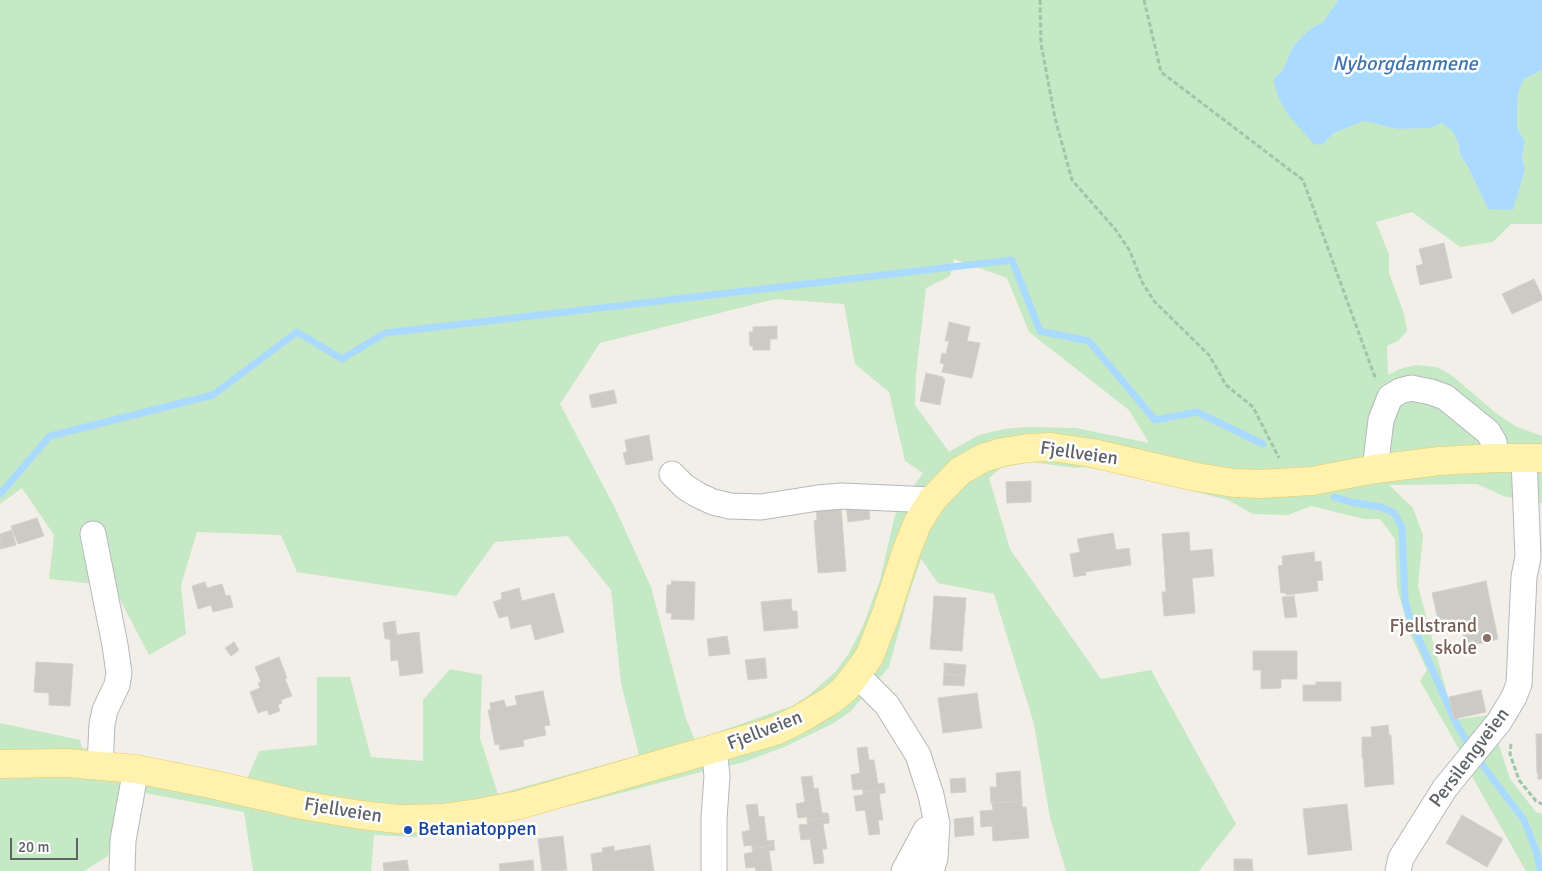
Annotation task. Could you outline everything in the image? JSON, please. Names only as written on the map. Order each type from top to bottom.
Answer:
[{"type":"main road","name":"Fjellveien","points":[[0,764],[67,763],[136,769],[302,805],[398,819],[442,818],[519,805],[775,731],[830,701],[845,688],[869,657],[917,524],[932,500],[960,471],[983,458],[1003,452],[1051,447],[1092,453],[1196,478],[1234,483],[1285,484],[1375,469],[1439,461],[1533,458]]},
{"type":"street","points":[[1375,469],[1381,420],[1390,397],[1400,391],[1411,388],[1445,397],[1488,432],[1494,442],[1496,458]]},
{"type":"street","name":"Persilengveien","points":[[1398,871],[1401,858],[1445,788],[1499,722],[1519,684],[1524,577],[1528,557],[1533,458]]},
{"type":"street","points":[[672,474],[698,495],[730,506],[761,508],[818,498],[842,496],[932,500]]},
{"type":"street","points":[[93,534],[119,673],[105,710],[102,724],[100,765]]},
{"type":"street","points":[[855,676],[887,705],[918,755],[932,794],[936,824],[935,858],[931,871]]},
{"type":"street","points":[[714,749],[717,776],[714,818],[714,871]]},
{"type":"street","points":[[122,871],[123,840],[136,769]]},
{"type":"street","points":[[904,871],[926,830],[936,824]]},
{"type":"path","points":[[1040,0],[1041,44],[1054,118],[1072,180],[1115,229],[1130,251],[1142,282],[1154,301],[1209,355],[1226,385],[1253,407],[1281,463]]},
{"type":"path","points":[[1144,0],[1161,72],[1303,180],[1377,382],[1390,397]]},
{"type":"path","points":[[1509,706],[1512,717],[1510,754],[1519,780],[1533,797],[1542,804]]},
{"type":"green space","points":[[0,0],[1338,0],[1323,22],[1310,29],[1294,45],[1282,71],[1273,79],[1324,143],[1334,133],[1364,121],[1397,129],[1431,128],[1442,123],[1453,132],[1458,142],[1460,154],[1488,209],[1513,209],[1525,170],[1522,158],[1525,141],[1517,128],[1518,93],[1524,79],[1542,70],[1542,224],[1511,224],[1493,242],[1460,247],[1412,212],[1376,222],[1389,255],[1389,273],[1404,314],[1407,331],[1398,341],[1387,346],[1388,375],[1400,369],[1416,365],[1436,367],[1450,374],[1497,414],[1517,427],[1542,436],[1542,503],[1503,496],[1477,484],[1389,485],[1413,508],[1423,535],[1418,586],[1446,690],[1452,720],[1489,715],[1510,779],[1536,812],[1542,814],[1542,871],[1526,871],[1420,681],[1427,670],[1410,634],[1397,588],[1395,539],[1380,519],[1364,519],[1311,506],[1288,515],[1253,514],[1228,500],[1129,475],[1084,467],[1076,468],[1031,462],[1001,468],[989,478],[1010,549],[1101,679],[1151,670],[1236,824],[1199,871],[1066,871],[1050,818],[1034,724],[994,594],[938,583],[921,559],[908,597],[889,667],[850,712],[832,724],[784,747],[741,763],[461,832],[418,837],[374,835],[371,871],[253,871],[244,812],[120,788],[108,856],[84,871],[0,871],[0,723],[80,740],[82,748],[247,779],[259,751],[317,745],[317,677],[350,677],[371,757],[423,761],[423,700],[450,669],[482,675],[480,738],[498,794],[639,755],[621,683],[611,590],[568,536],[495,542],[456,596],[297,572],[281,535],[197,532],[181,585],[186,634],[149,655],[113,586],[49,579],[54,535],[22,488],[0,504]],"holes":[[[954,259],[1007,278],[1029,332],[1129,410],[1149,443],[1076,428],[1026,427],[1004,429],[979,435],[949,452],[915,405],[916,374],[926,288],[950,276]],[[775,299],[844,304],[855,364],[889,392],[905,461],[923,473],[895,515],[880,580],[863,626],[849,653],[836,671],[809,695],[792,706],[695,740],[686,719],[651,587],[616,510],[560,404],[600,343]]]},
{"type":"water","name":"Nyborgdammene","points":[[1338,0],[1542,0],[1542,70],[1524,79],[1518,93],[1517,128],[1525,141],[1522,158],[1525,170],[1513,210],[1488,209],[1460,154],[1458,142],[1453,132],[1442,123],[1431,128],[1397,129],[1364,121],[1334,133],[1324,143],[1319,145],[1314,144],[1289,116],[1279,99],[1273,79],[1282,71],[1294,45],[1310,29],[1323,22]]},
{"type":"building","points":[[1444,243],[1452,278],[1420,285],[1416,266],[1423,264],[1419,249]]},
{"type":"building","points":[[1534,279],[1542,300],[1512,314],[1502,294]]},
{"type":"building","points":[[949,322],[970,327],[967,341],[980,343],[972,378],[942,372],[944,364],[940,363],[942,353],[946,354],[949,341],[945,341]]},
{"type":"building","points":[[777,326],[777,339],[770,339],[770,350],[753,350],[753,346],[750,346],[749,332],[753,332],[753,327]]},
{"type":"building","points":[[926,373],[945,379],[940,405],[920,401]]},
{"type":"building","points":[[614,390],[617,403],[592,408],[589,395]]},
{"type":"building","points":[[649,435],[653,460],[626,465],[623,453],[627,452],[625,440]]},
{"type":"building","points":[[1031,481],[1031,502],[1007,503],[1006,482]]},
{"type":"building","points":[[868,502],[870,519],[848,522],[846,504]]},
{"type":"building","points":[[841,507],[846,571],[818,573],[814,521],[817,520],[816,509]]},
{"type":"building","points":[[37,518],[44,536],[18,544],[11,526]]},
{"type":"building","points":[[12,530],[16,545],[0,549],[0,534]]},
{"type":"building","points":[[1189,532],[1190,551],[1212,549],[1214,576],[1192,578],[1195,613],[1164,616],[1162,592],[1166,592],[1162,534]]},
{"type":"building","points":[[1113,533],[1116,550],[1129,548],[1131,565],[1085,572],[1086,575],[1074,577],[1070,554],[1080,552],[1077,539]]},
{"type":"building","points":[[1314,552],[1315,562],[1321,561],[1323,580],[1317,581],[1318,591],[1286,595],[1286,593],[1281,593],[1278,566],[1283,565],[1282,556]]},
{"type":"building","points":[[672,581],[695,582],[694,620],[671,619],[672,613],[666,613],[667,585],[671,585]]},
{"type":"building","points":[[1486,581],[1498,639],[1466,647],[1461,625],[1440,629],[1432,593]]},
{"type":"building","points":[[205,582],[207,588],[222,584],[226,596],[230,595],[233,607],[213,612],[211,605],[198,609],[192,586]]},
{"type":"building","points":[[519,588],[522,601],[554,593],[564,632],[535,640],[531,624],[511,629],[508,616],[499,618],[493,602],[502,599],[501,593]]},
{"type":"building","points":[[934,596],[966,598],[962,651],[930,649]]},
{"type":"building","points":[[1294,596],[1297,617],[1285,618],[1282,597]]},
{"type":"building","points":[[791,599],[792,611],[797,611],[798,628],[764,631],[761,602]]},
{"type":"building","points":[[395,621],[397,635],[419,632],[423,673],[400,676],[398,660],[391,661],[390,639],[385,639],[383,623]]},
{"type":"building","points":[[727,636],[730,654],[709,656],[707,639]]},
{"type":"building","points":[[234,642],[239,650],[231,656],[225,648]]},
{"type":"building","points":[[1253,651],[1297,651],[1297,679],[1281,679],[1281,688],[1261,689],[1261,670],[1253,670]]},
{"type":"building","points":[[279,657],[292,696],[281,700],[282,703],[278,705],[280,711],[269,715],[267,710],[258,713],[250,692],[260,688],[258,683],[261,682],[255,667]]},
{"type":"building","points":[[765,658],[767,678],[748,680],[745,660]]},
{"type":"building","points":[[36,662],[73,664],[70,706],[49,705],[49,693],[34,692]]},
{"type":"building","points":[[944,663],[966,665],[965,676],[944,674]]},
{"type":"building","points":[[944,674],[965,676],[964,686],[943,685]]},
{"type":"building","points":[[1316,682],[1341,682],[1341,701],[1303,701],[1303,685],[1316,685]]},
{"type":"building","points":[[1481,690],[1486,712],[1454,719],[1449,697]]},
{"type":"building","points":[[543,691],[550,725],[544,726],[546,735],[523,740],[524,746],[500,750],[499,744],[495,745],[488,710],[491,710],[490,703],[504,700],[506,707],[517,705],[515,696]]},
{"type":"building","points":[[977,693],[982,728],[943,733],[938,698]]},
{"type":"building","points":[[1388,725],[1389,735],[1391,735],[1394,784],[1365,787],[1362,737],[1372,737],[1371,727]]},
{"type":"building","points":[[1536,734],[1542,734],[1542,779],[1538,779],[1537,773]]},
{"type":"building","points":[[867,747],[869,760],[874,760],[878,784],[884,783],[885,789],[863,792],[862,789],[853,790],[851,775],[860,773],[857,748]]},
{"type":"building","points":[[1020,771],[1022,801],[991,803],[990,787],[997,787],[996,773]]},
{"type":"building","points":[[812,776],[814,789],[818,788],[822,813],[828,813],[829,817],[807,821],[807,817],[798,818],[796,804],[805,802],[801,777]]},
{"type":"building","points":[[965,778],[966,792],[951,793],[950,779]]},
{"type":"building","points":[[885,789],[885,793],[879,794],[883,820],[878,820],[880,834],[869,835],[865,810],[856,811],[854,796],[863,795],[863,792]]},
{"type":"building","points":[[1022,801],[1022,807],[1026,807],[1029,838],[993,841],[992,826],[981,827],[980,811],[993,810],[992,803]]},
{"type":"building","points":[[757,804],[759,817],[764,816],[767,841],[774,840],[774,845],[752,849],[752,845],[744,846],[742,832],[750,830],[746,805]]},
{"type":"building","points":[[1347,804],[1352,850],[1308,855],[1303,809]]},
{"type":"building","points":[[1462,815],[1503,839],[1487,867],[1446,843]]},
{"type":"building","points":[[829,817],[829,823],[823,824],[827,849],[822,849],[824,863],[814,864],[810,839],[801,840],[799,825],[808,824],[807,821]]},
{"type":"building","points":[[973,817],[974,835],[955,837],[954,819]]},
{"type":"building","points":[[563,836],[567,870],[542,871],[538,839]]},
{"type":"building","points":[[650,845],[654,871],[593,871],[591,854],[603,852],[602,848],[614,846],[614,851]]},
{"type":"building","points":[[774,845],[775,850],[769,851],[772,871],[756,871],[755,867],[746,868],[744,854],[753,852],[752,849]]},
{"type":"building","points":[[1234,859],[1252,859],[1253,871],[1234,871]]},
{"type":"building","points":[[407,860],[409,871],[384,871],[383,863]]},
{"type":"building","points":[[533,860],[534,871],[500,871],[499,864]]},
{"type":"waterway","points":[[0,494],[50,436],[213,395],[297,332],[342,359],[385,333],[1012,260],[1040,331],[1089,341],[1155,420],[1197,412],[1263,444]]},
{"type":"waterway","points":[[1334,497],[1381,507],[1394,513],[1402,527],[1405,600],[1410,619],[1456,723],[1471,749]]},
{"type":"waterway","points":[[1477,758],[1524,820],[1536,851],[1541,871]]},
{"type":"place","name":"Fjellstrand skole","points":[[1487,638]]},
{"type":"place","name":"Betaniatoppen","points":[[408,830]]}]
